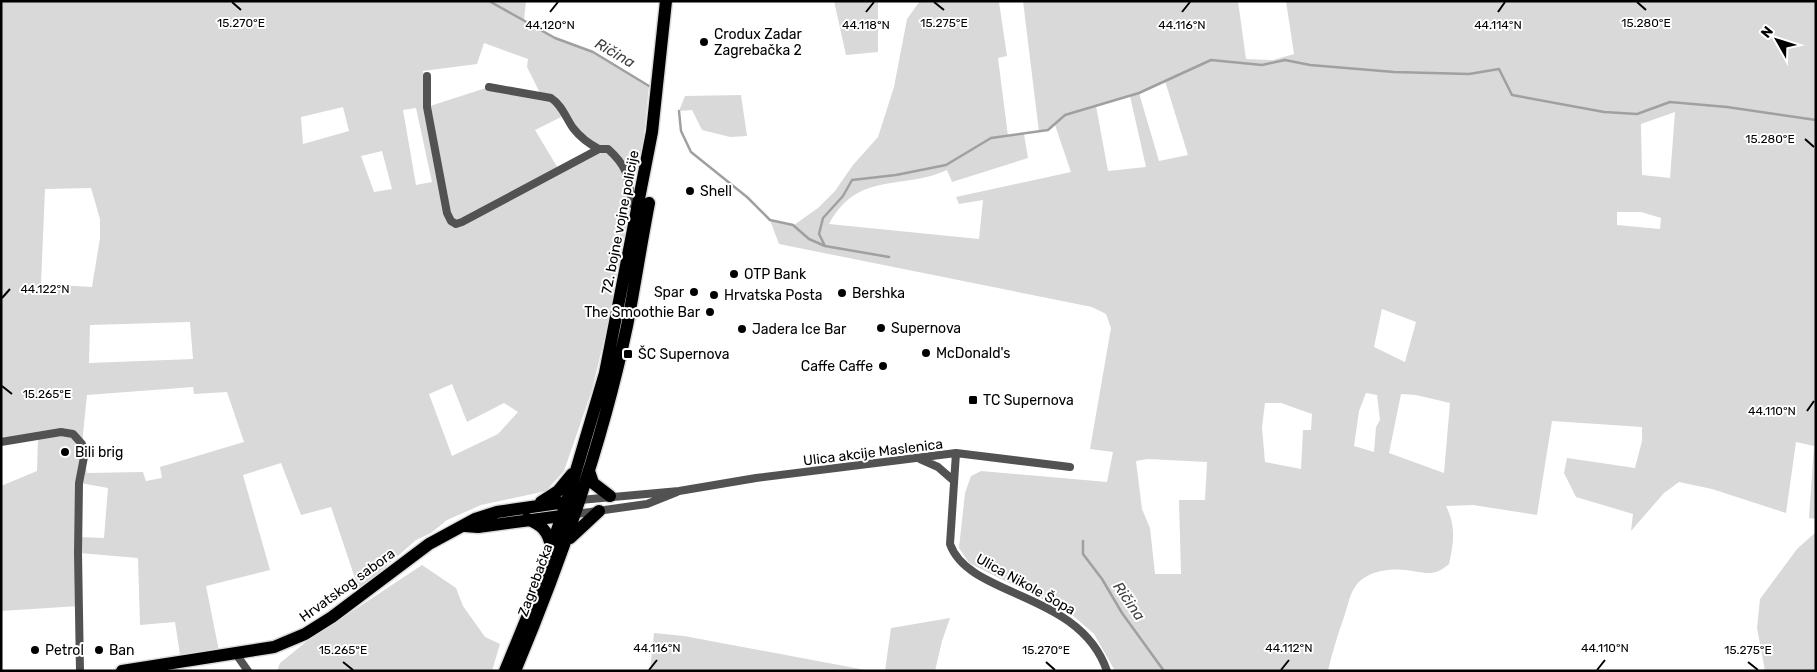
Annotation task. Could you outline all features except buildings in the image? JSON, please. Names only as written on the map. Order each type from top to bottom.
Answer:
[{"type":"main road","name":"72. bojne vojne policije","points":[[580,500],[583,470],[639,208],[652,132],[666,1]]},
{"type":"main road","name":"72. bojne vojne policije","points":[[567,502],[583,470],[627,325],[665,104],[674,1]]},
{"type":"main road","points":[[534,506],[558,491],[583,470],[593,482],[610,496]]},
{"type":"main road","name":"Hrvatskog sabora","points":[[123,671],[175,666],[274,647],[305,634],[352,603],[429,544],[485,515],[580,500]]},
{"type":"main road","name":"Zagrebačka","points":[[515,671],[580,500]]},
{"type":"main road","name":"Zagrebačka","points":[[505,671],[528,615],[567,502]]},
{"type":"main road","points":[[566,541],[599,511]]},
{"type":"main road","name":"Hrvatskog sabora","points":[[465,526],[478,527],[576,514]]},
{"type":"main road","points":[[527,519],[546,530],[551,546]]},
{"type":"street","points":[[427,76],[427,108],[437,151],[440,180],[447,213],[451,221],[456,224],[598,149]]},
{"type":"street","points":[[489,87],[551,98],[557,102],[574,130],[586,142],[598,149],[608,150],[620,160],[628,174],[632,204],[639,208]]},
{"type":"street","points":[[1,442],[61,432],[73,434],[82,444],[84,457],[79,483],[78,553],[80,671]]},
{"type":"street","name":"Ulica akcije Maslenica","points":[[580,500],[679,491],[756,478],[956,453],[1070,466]]},
{"type":"street","name":"Ulica Nikole Šopa","points":[[956,453],[950,544],[954,553],[979,575],[1031,598],[1071,621],[1091,639],[1103,659],[1107,671]]},
{"type":"street","points":[[919,458],[938,466],[954,481]]},
{"type":"street","name":"Ulica akcije Maslenica","points":[[576,514],[647,504],[679,491]]},
{"type":"street","points":[[236,654],[248,671]]},
{"type":"shaded area","points":[[1,1],[526,1],[524,20],[555,38],[593,52],[649,86],[639,184],[592,390],[564,471],[546,491],[481,505],[447,520],[431,533],[416,540],[359,590],[331,507],[301,515],[281,463],[243,475],[270,570],[206,586],[220,656],[181,661],[175,622],[140,625],[138,558],[79,553],[79,606],[1,611],[1,486],[37,471],[38,436],[1,441]],"holes":[[[484,43],[528,59],[527,67],[541,95],[489,87],[427,107],[423,71],[477,64]],[[343,107],[349,131],[303,144],[301,117]],[[416,108],[432,182],[416,185],[403,110]],[[565,115],[598,150],[559,170],[535,130]],[[382,151],[392,189],[374,192],[361,156]],[[91,188],[100,219],[100,238],[92,287],[41,284],[45,189]],[[190,322],[193,359],[89,363],[90,325]],[[452,384],[467,422],[504,403],[518,412],[498,434],[452,456],[429,394]],[[193,387],[194,394],[227,392],[244,442],[160,467],[162,478],[146,481],[143,472],[87,473],[82,444],[87,395]],[[80,483],[108,488],[104,538],[80,537]]]},
{"type":"shaded area","points":[[834,1],[878,1],[878,52],[846,55]]},
{"type":"shaded area","points":[[920,1],[1003,1],[999,2],[1007,56],[998,58],[1008,136],[1024,134],[1028,158],[952,182],[947,170],[930,176],[867,189],[853,196],[841,207],[829,224],[979,239],[983,200],[959,204],[956,197],[1071,172],[1055,125],[1048,130],[1039,132],[1023,1],[1238,1],[1246,59],[1273,60],[1294,54],[1286,1],[1816,1],[1816,519],[1809,518],[1814,446],[1796,442],[1786,513],[1712,489],[1679,482],[1664,493],[1631,531],[1633,514],[1576,497],[1564,473],[1567,458],[1635,468],[1642,441],[1642,427],[1552,421],[1537,515],[1473,505],[1446,506],[1453,527],[1449,564],[1433,573],[1385,570],[1371,574],[1359,582],[1350,598],[1328,671],[1115,671],[1094,634],[1070,613],[969,563],[959,548],[965,493],[971,476],[981,471],[1107,482],[1113,452],[1090,449],[1111,328],[1106,314],[1092,307],[779,244],[770,220],[794,225],[818,208],[835,191],[853,165],[878,137],[894,87],[907,19]],"holes":[[[1165,81],[1188,155],[1159,161],[1139,93]],[[1130,96],[1146,167],[1108,171],[1096,106]],[[1675,112],[1670,178],[1642,175],[1641,124]],[[1617,212],[1641,212],[1661,218],[1660,229],[1617,225]],[[1382,309],[1416,322],[1405,362],[1374,347]],[[1366,393],[1377,395],[1380,420],[1376,427],[1374,452],[1354,446],[1359,411]],[[1401,394],[1416,395],[1450,403],[1444,473],[1389,453]],[[1265,403],[1281,403],[1312,414],[1311,430],[1303,430],[1301,469],[1265,462],[1262,428]],[[1148,459],[1207,462],[1205,500],[1179,500],[1181,574],[1155,574],[1150,528],[1142,509],[1136,461]]]},
{"type":"shaded area","points":[[741,95],[747,136],[730,137],[702,130],[692,110],[679,111],[685,96]]},
{"type":"shaded area","points":[[1816,532],[1816,671],[1765,671],[1757,628],[1760,599],[1797,549]]},
{"type":"shaded area","points":[[422,565],[456,588],[463,606],[485,637],[500,644],[492,671],[277,671],[280,663],[306,642]]},
{"type":"shaded area","points":[[950,618],[935,671],[885,671],[891,628]]},
{"type":"shaded area","points":[[654,633],[684,636],[871,671],[650,671]]},
{"type":"waterway","name":"Ričina","points":[[489,1],[555,38],[593,52],[649,86]]},
{"type":"waterway","points":[[825,246],[819,234],[823,218],[843,196],[852,180],[896,175],[946,165],[991,138],[1048,130],[1065,115],[1139,93],[1211,60],[1262,65],[1285,60],[1310,65],[1394,72],[1469,74],[1499,69],[1512,95],[1604,112],[1637,114],[1670,102],[1727,107],[1816,120]]},
{"type":"waterway","points":[[679,111],[681,131],[691,152],[747,197],[770,220],[793,225],[809,239],[825,246],[889,257]]},
{"type":"waterway","name":"Ričina","points":[[1083,541],[1083,554],[1102,579],[1122,613],[1164,671]]},
{"type":"place","name":"Crodux Zadar Zagrebačka 2","points":[[704,42]]},
{"type":"place","name":"Shell","points":[[690,191]]},
{"type":"place","name":"OTP Bank","points":[[734,274]]},
{"type":"place","name":"Spar","points":[[694,292]]},
{"type":"place","name":"Bershka","points":[[842,293]]},
{"type":"place","name":"Hrvatska Posta","points":[[714,295]]},
{"type":"place","name":"The Smoothie Bar","points":[[710,312]]},
{"type":"place","name":"Supernova","points":[[881,328]]},
{"type":"place","name":"Jadera Ice Bar","points":[[742,329]]},
{"type":"place","name":"McDonald's","points":[[926,353]]},
{"type":"place","name":"ŠC Supernova","points":[[628,354]]},
{"type":"place","name":"Caffe Caffe","points":[[883,366]]},
{"type":"place","name":"TC Supernova","points":[[973,400]]},
{"type":"place","name":"Bili brig","points":[[65,452]]},
{"type":"place","name":"Petrol","points":[[35,650]]},
{"type":"place","name":"Ban","points":[[99,650]]}]
